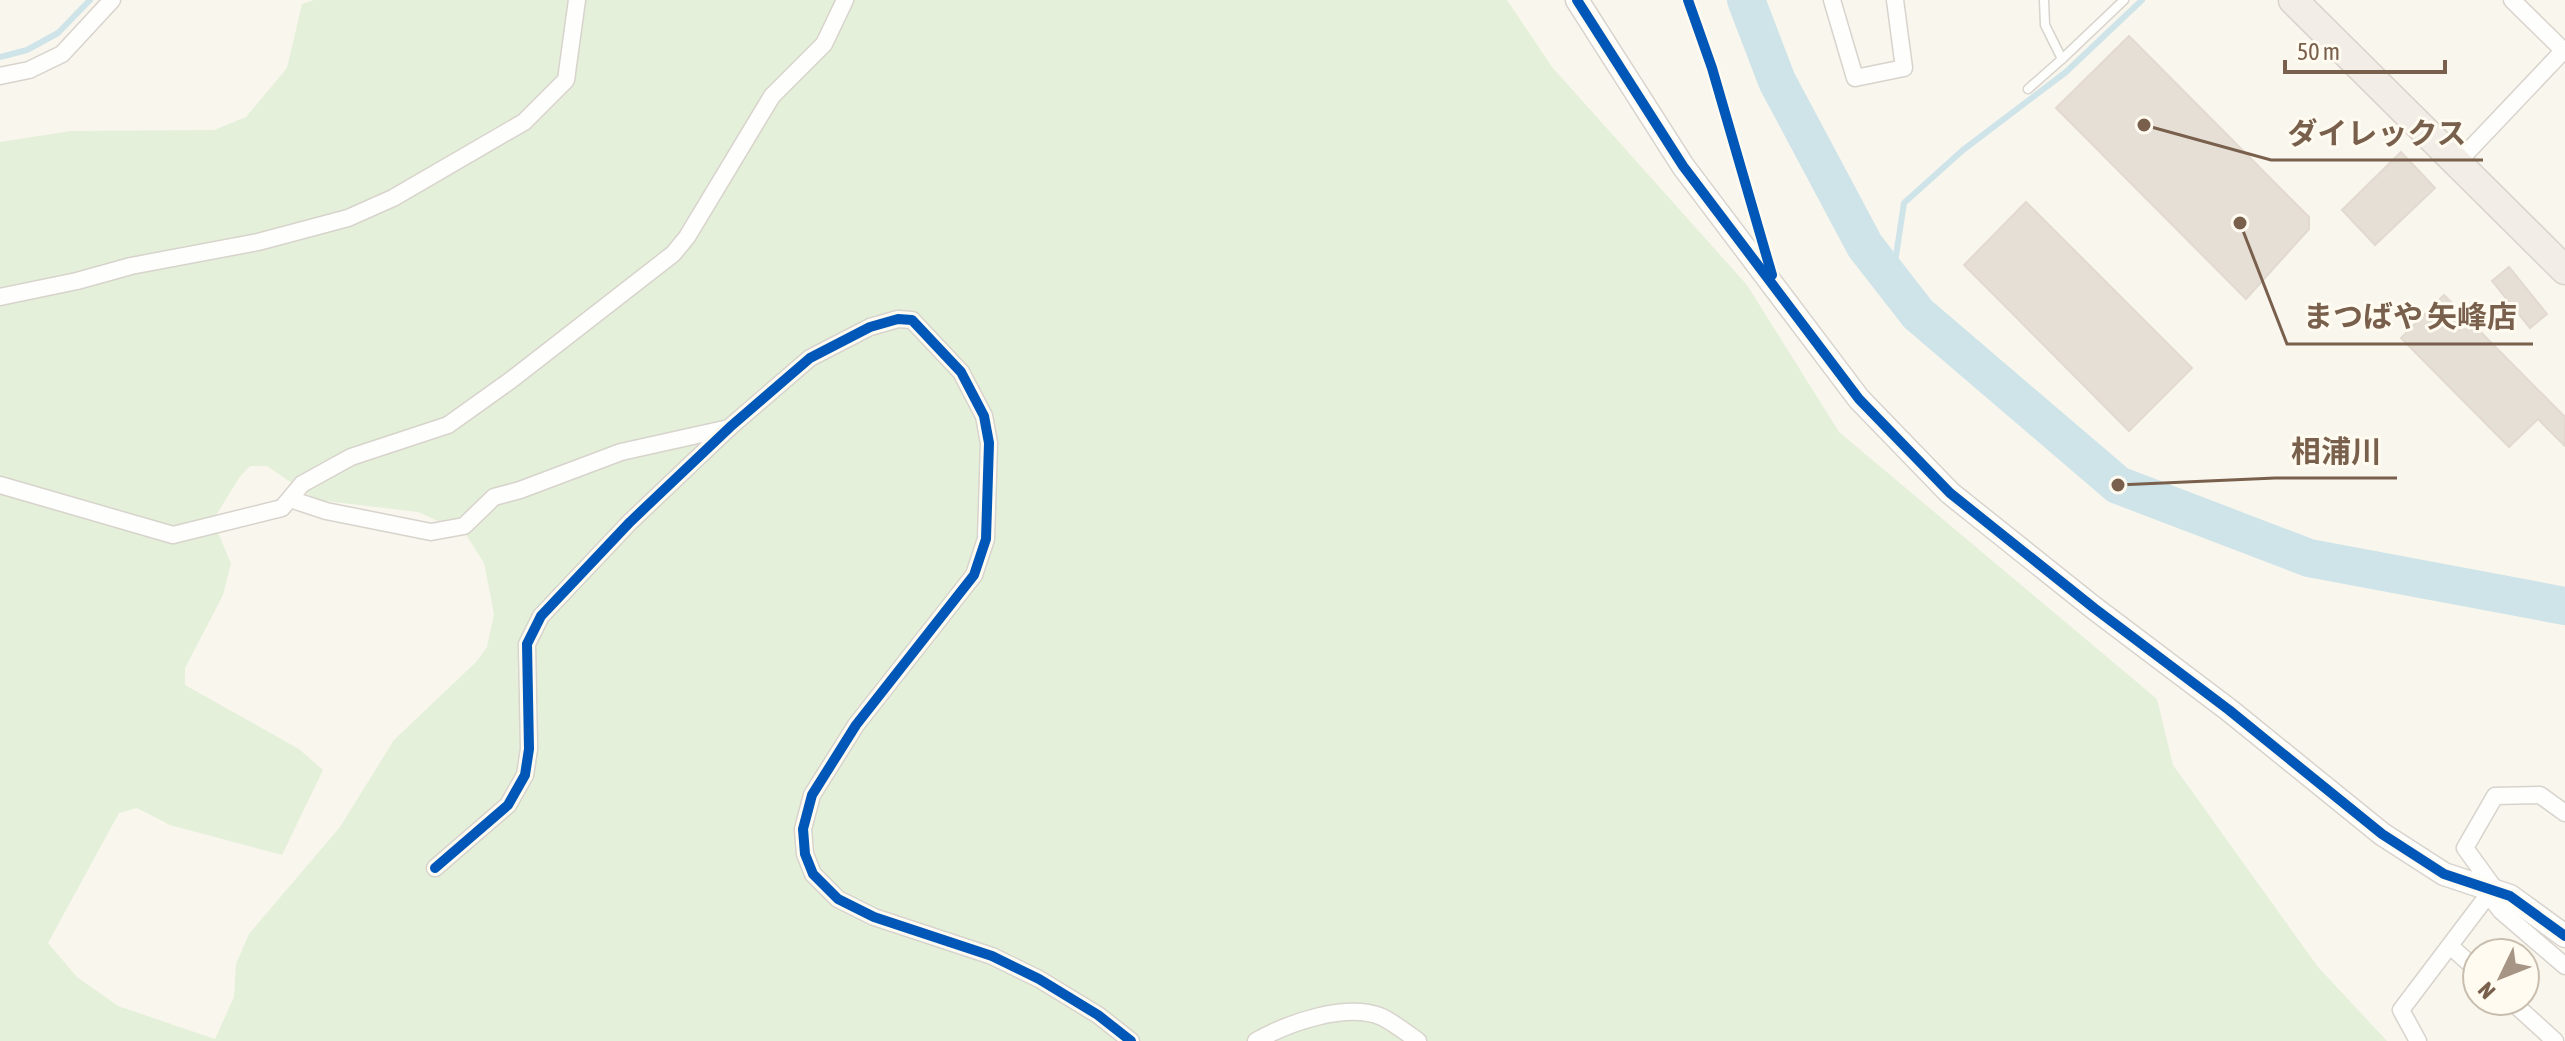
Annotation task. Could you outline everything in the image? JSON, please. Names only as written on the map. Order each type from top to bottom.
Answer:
[{"type":"highway","points":[[2293,0],[2565,270]]},
{"type":"street","points":[[0,76],[29,70],[62,54],[112,0]]},
{"type":"street","points":[[0,297],[131,266],[258,242],[348,218],[393,198],[524,122],[566,80],[577,0]]},
{"type":"street","points":[[0,485],[173,535],[282,508],[302,484],[351,457],[448,425],[673,254],[687,237],[772,96],[824,44],[845,0]]},
{"type":"street","points":[[1577,0],[1683,166],[1849,386],[1950,493],[2229,710],[2382,834],[2444,874],[2510,896],[2565,936]]},
{"type":"street","points":[[1832,0],[1855,78],[1904,68],[1895,0]]},
{"type":"street","points":[[2456,164],[2565,51],[2512,0]]},
{"type":"street","points":[[435,868],[508,805],[525,775],[529,749],[527,644],[541,616],[630,522],[730,427],[810,358],[870,327],[898,319],[912,320],[961,372],[984,416],[989,443],[986,539],[974,575],[856,725],[812,795],[803,829],[805,854],[813,874],[838,899],[874,917],[992,956],[1098,1015],[1131,1041]]},
{"type":"street","points":[[290,499],[326,511],[431,532],[464,526],[494,497],[621,452],[730,427]]},
{"type":"street","points":[[2565,813],[2540,795],[2495,796],[2465,848],[2501,911],[2565,966]]},
{"type":"street","points":[[2418,1041],[2401,1010],[2489,891]]},
{"type":"street","points":[[2450,946],[2461,956]]},
{"type":"street","points":[[1256,1041],[1278,1029],[1339,1011],[1380,1016],[1418,1041]]},
{"type":"street","points":[[2529,1017],[2555,1041]]},
{"type":"lane","points":[[2044,0],[2045,25],[2062,59]]},
{"type":"lane","points":[[2028,89],[2124,0]]},
{"type":"green space","points":[[314,0],[1507,0],[1552,67],[1747,285],[1839,432],[2157,699],[2173,765],[2318,967],[2387,1041],[0,1041],[0,142],[71,131],[214,130],[246,117],[287,68],[302,4]],"holes":[[[250,466],[267,466],[317,500],[418,512],[465,533],[484,563],[494,614],[487,647],[477,661],[394,740],[340,827],[249,934],[236,964],[234,997],[215,1039],[118,1006],[77,977],[48,943],[119,813],[137,808],[170,825],[282,855],[323,770],[299,749],[185,685],[185,668],[223,595],[231,564],[213,520]]]},
{"type":"building","points":[[2129,36],[2309,217],[2309,229],[2246,299],[2056,108]]},
{"type":"building","points":[[2401,152],[2435,188],[2375,245],[2342,210]]},
{"type":"building","points":[[2026,202],[2192,368],[2129,431],[1964,265]]},
{"type":"building","points":[[2509,267],[2547,314],[2530,328],[2492,281]]},
{"type":"building","points":[[2444,295],[2565,417],[2565,446],[2538,419],[2509,447],[2401,338]]},
{"type":"waterway","points":[[0,57],[27,50],[58,33],[90,0]]},
{"type":"waterway","points":[[1746,0],[1777,81],[1865,246],[1918,314],[2118,485],[2309,558],[2565,606]]},
{"type":"waterway","points":[[1892,282],[1904,203],[1963,150],[2066,72],[2142,0]]},
{"type":"cycle path","points":[[1577,0],[1683,166],[1859,399],[1950,493],[2229,710],[2382,834],[2444,874],[2510,896],[2565,936]]},
{"type":"cycle path","points":[[1688,0],[1712,68],[1772,275]]},
{"type":"cycle path","points":[[435,868],[508,805],[525,775],[529,749],[527,644],[541,616],[630,522],[730,427],[810,358],[870,327],[898,319],[912,320],[961,372],[984,416],[989,443],[986,539],[974,575],[856,725],[812,795],[803,829],[805,854],[813,874],[838,899],[874,917],[992,956],[1039,979],[1098,1015],[1131,1041]]},
{"type":"place","name":"ダイレックス","points":[[2144,125]]},
{"type":"place","name":"まつばや 矢峰店","points":[[2240,223]]},
{"type":"place","name":"相浦川","points":[[2118,485]]}]
